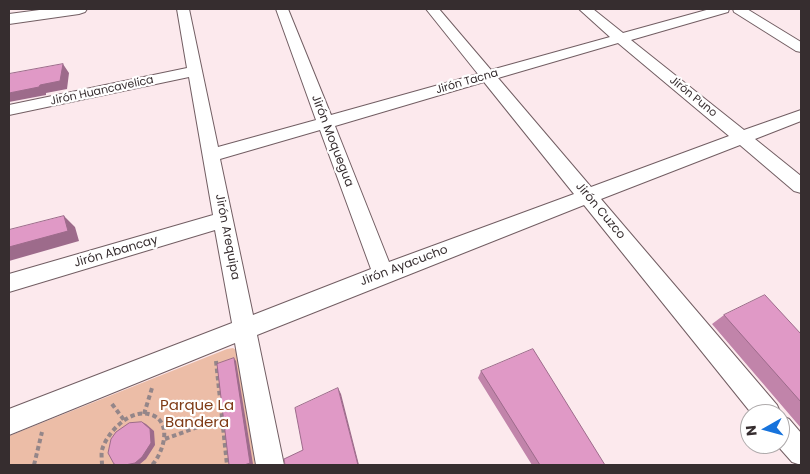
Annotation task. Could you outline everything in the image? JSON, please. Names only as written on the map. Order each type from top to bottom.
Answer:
[{"type":"street","points":[[9,19],[79,9]]},
{"type":"street","name":"Jirón Arequipa","points":[[183,9],[270,465]]},
{"type":"street","name":"Jirón Moquegua","points":[[282,9],[383,274]]},
{"type":"street","name":"Jirón Cuzco","points":[[432,9],[760,404]]},
{"type":"street","name":"Jirón Puno","points":[[584,9],[801,186]]},
{"type":"street","name":"Jirón Tacna","points":[[212,155],[722,9]]},
{"type":"street","points":[[739,9],[801,48]]},
{"type":"street","name":"Jirón Huancavelica","points":[[9,110],[196,71]]},
{"type":"street","name":"Jirón Ayacucho","points":[[9,422],[383,274],[801,115]]},
{"type":"street","name":"Jirón Abancay","points":[[9,284],[224,220]]},
{"type":"street","points":[[790,440],[801,454]]},
{"type":"path","points":[[208,362],[216,358],[227,465]]},
{"type":"path","points":[[144,414],[153,383],[145,387]]},
{"type":"path","points":[[103,403],[119,397]]},
{"type":"path","points":[[110,401],[124,420]]},
{"type":"path","points":[[102,465],[100,459],[102,448],[114,427],[134,415],[144,414],[160,420],[164,429],[165,439],[162,449],[152,465]]},
{"type":"path","points":[[165,439],[222,418]]},
{"type":"path","points":[[34,430],[43,427],[34,465]]},
{"type":"green space","name":"Parque La Bandera","points":[[233,348],[239,357],[255,465],[9,465],[9,436]]},
{"type":"building","points":[[63,64],[60,81],[9,93],[9,74]]},
{"type":"building","points":[[64,216],[68,231],[9,247],[9,230]]},
{"type":"building","points":[[765,295],[801,334],[801,402],[724,315]]},
{"type":"building","points":[[533,349],[605,465],[540,465],[481,371]]},
{"type":"building","points":[[234,358],[250,463],[244,465],[229,465],[217,364]]},
{"type":"building","points":[[338,388],[358,465],[285,465],[284,459],[303,450],[295,408]]},
{"type":"building","points":[[142,422],[150,429],[151,443],[142,457],[135,463],[125,465],[114,464],[108,453],[111,439],[116,432],[129,423]]}]
